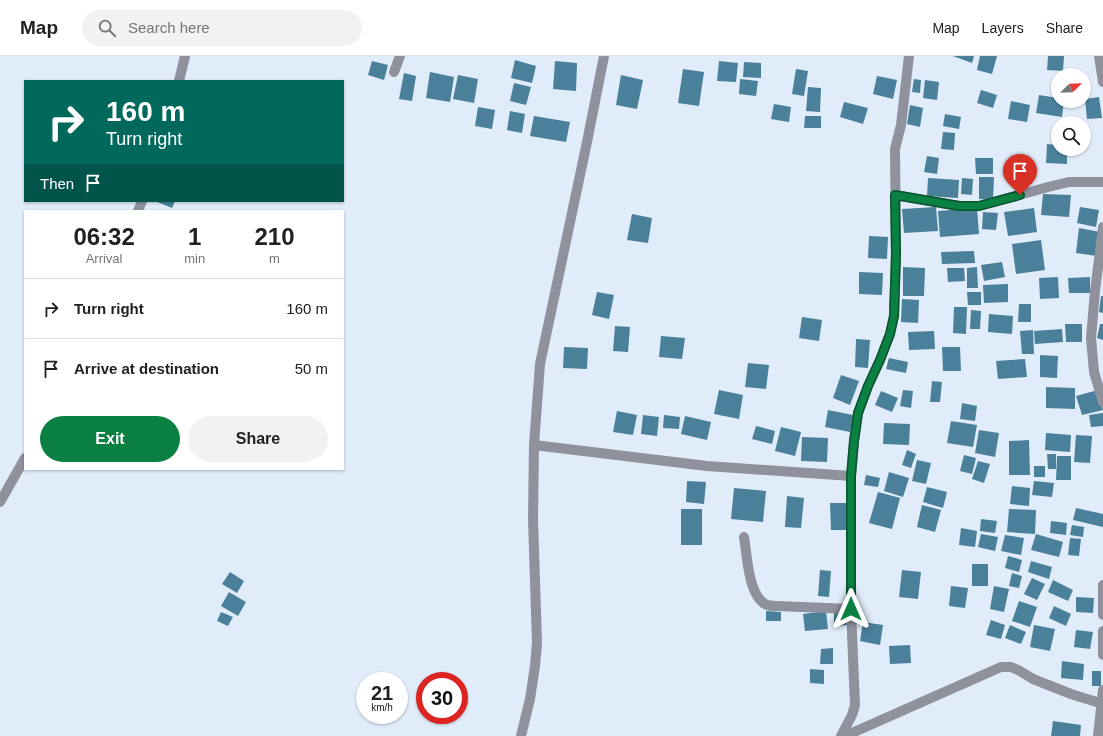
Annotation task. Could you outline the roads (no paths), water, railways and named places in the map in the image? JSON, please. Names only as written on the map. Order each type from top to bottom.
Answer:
[{"type":"street","points":[[179,80],[185,56]]},
{"type":"street","points":[[394,72],[400,56]]},
{"type":"street","points":[[521,736],[530,699],[537,643],[533,519],[534,445],[540,364],[604,56]]},
{"type":"street","points":[[841,736],[852,716],[855,705],[851,609],[851,476],[854,441],[858,413],[890,334],[894,316],[896,254],[895,150],[901,124],[909,56]]},
{"type":"street","points":[[1100,56],[1103,82]]},
{"type":"street","points":[[895,195],[959,206],[979,206],[1069,182],[1103,182]]},
{"type":"street","points":[[1103,227],[1091,338],[1094,372],[1103,402]]},
{"type":"street","points":[[534,445],[707,466],[851,476]]},
{"type":"street","points":[[0,502],[24,460]]},
{"type":"street","points":[[744,537],[748,568],[753,587],[758,597],[765,604],[777,606],[851,609]]},
{"type":"street","points":[[1103,586],[1103,615]]},
{"type":"street","points":[[1103,631],[1103,655]]},
{"type":"street","points":[[845,736],[1001,667],[1011,667],[1033,679],[1071,694],[1103,704]]},
{"type":"street","points":[[1098,736],[1103,704],[1103,690]]}]
